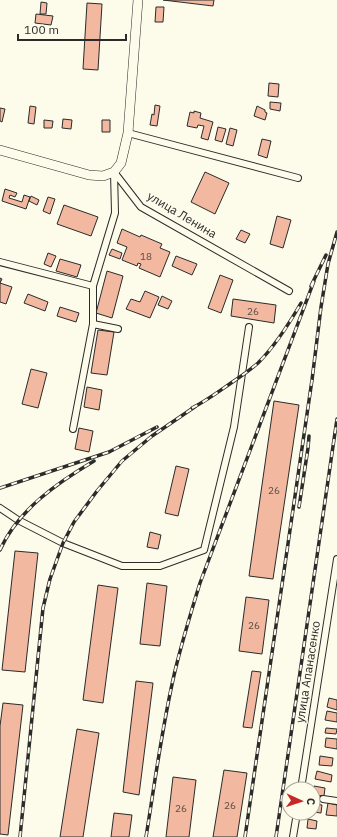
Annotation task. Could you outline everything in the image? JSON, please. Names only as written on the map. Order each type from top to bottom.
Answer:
[{"type":"main road","points":[[0,150],[89,175],[102,176],[114,172],[121,163],[128,133],[138,0]]},
{"type":"street","points":[[128,133],[298,178]]},
{"type":"street","points":[[74,429],[93,324],[93,286],[115,213],[114,172]]},
{"type":"street","name":"улица Ленина","points":[[114,172],[141,207],[289,291]]},
{"type":"street","points":[[0,262],[93,286]]},
{"type":"street","points":[[93,324],[118,329]]},
{"type":"street","points":[[0,508],[18,520],[63,543],[122,566],[160,566],[204,550],[234,427],[250,327]]},
{"type":"street","name":"улица Апанасенко","points":[[301,781],[337,559]]},
{"type":"street","points":[[323,799],[337,801]]},
{"type":"street","points":[[293,837],[296,821]]},
{"type":"building","points":[[163,0],[214,0],[213,6]]},
{"type":"building","points":[[41,2],[47,3],[46,14],[40,14]]},
{"type":"building","points":[[87,3],[102,4],[98,70],[83,69]]},
{"type":"building","points":[[156,7],[164,7],[163,22],[155,22]]},
{"type":"building","points":[[36,14],[53,16],[51,25],[35,23]]},
{"type":"building","points":[[269,83],[279,84],[278,97],[268,96]]},
{"type":"building","points":[[270,102],[281,103],[280,111],[270,109]]},
{"type":"building","points":[[155,105],[160,106],[157,126],[150,125],[152,114],[154,115]]},
{"type":"building","points":[[30,106],[36,107],[34,124],[28,123]]},
{"type":"building","points":[[257,106],[265,110],[267,113],[265,120],[254,116]]},
{"type":"building","points":[[0,108],[5,109],[2,122],[0,121]]},
{"type":"building","points":[[194,111],[201,113],[200,118],[213,122],[208,140],[201,138],[204,126],[198,125],[197,128],[187,126],[190,112],[194,113]]},
{"type":"building","points":[[63,119],[72,120],[71,129],[62,128]]},
{"type":"building","points":[[44,120],[53,121],[52,128],[44,128]]},
{"type":"building","points":[[102,120],[110,120],[110,132],[102,132]]},
{"type":"building","points":[[218,127],[226,129],[222,142],[215,140]]},
{"type":"building","points":[[230,128],[237,130],[233,146],[226,144]]},
{"type":"building","points":[[262,139],[271,141],[267,158],[258,155]]},
{"type":"building","points":[[205,172],[229,183],[215,214],[191,202]]},
{"type":"building","points":[[5,189],[17,193],[15,197],[10,195],[9,198],[22,202],[24,195],[30,197],[26,209],[2,201]]},
{"type":"building","points":[[31,196],[39,200],[37,205],[29,201]]},
{"type":"building","points":[[48,197],[55,199],[50,214],[43,211]]},
{"type":"building","points":[[64,205],[98,217],[91,236],[57,224]]},
{"type":"building","points":[[277,216],[291,220],[283,248],[270,244]]},
{"type":"building","points":[[122,229],[162,244],[160,248],[170,252],[160,277],[139,268],[141,264],[138,263],[137,266],[122,260],[127,247],[117,243]]},
{"type":"building","points":[[241,230],[250,234],[245,243],[236,239]]},
{"type":"building","points":[[112,249],[122,253],[120,259],[109,255]]},
{"type":"building","points":[[48,253],[56,256],[51,267],[44,264]]},
{"type":"building","points":[[176,256],[197,264],[192,275],[172,266]]},
{"type":"building","points":[[60,259],[81,265],[77,277],[56,271]]},
{"type":"building","points":[[107,271],[123,276],[112,318],[96,313]]},
{"type":"building","points":[[220,275],[233,280],[221,313],[208,308]]},
{"type":"building","points":[[0,283],[12,287],[6,304],[0,302]]},
{"type":"building","points":[[145,291],[159,297],[150,318],[126,309],[131,299],[140,302]]},
{"type":"building","points":[[28,294],[48,302],[45,311],[24,303]]},
{"type":"building","points":[[162,296],[172,301],[168,309],[158,305]]},
{"type":"building","points":[[233,299],[276,305],[274,323],[231,316]]},
{"type":"building","points":[[60,307],[79,313],[76,322],[57,316]]},
{"type":"building","points":[[98,330],[114,332],[107,375],[91,373]]},
{"type":"building","points":[[31,369],[47,373],[38,408],[22,404]]},
{"type":"building","points":[[87,387],[102,390],[99,410],[84,407]]},
{"type":"building","points":[[274,401],[299,405],[273,579],[249,576]]},
{"type":"building","points":[[79,428],[93,431],[89,452],[75,449]]},
{"type":"building","points":[[176,466],[189,469],[178,516],[165,513]]},
{"type":"building","points":[[150,532],[161,535],[158,549],[147,547]]},
{"type":"building","points":[[15,551],[38,553],[25,672],[2,670]]},
{"type":"building","points":[[147,583],[167,586],[160,646],[140,644]]},
{"type":"building","points":[[98,585],[118,588],[103,703],[83,700]]},
{"type":"building","points":[[246,597],[269,600],[262,654],[239,651]]},
{"type":"building","points":[[252,671],[261,672],[252,728],[243,727]]},
{"type":"building","points":[[136,681],[153,683],[139,795],[123,792]]},
{"type":"building","points":[[329,698],[337,700],[337,710],[327,707]]},
{"type":"building","points":[[3,703],[23,705],[8,835],[0,834],[0,726]]},
{"type":"building","points":[[327,711],[337,713],[337,722],[325,720]]},
{"type":"building","points":[[326,728],[337,729],[336,734],[325,733]]},
{"type":"building","points":[[77,729],[99,733],[83,837],[60,837]]},
{"type":"building","points":[[326,738],[337,739],[337,749],[325,747]]},
{"type":"building","points":[[320,756],[333,758],[332,766],[319,765]]},
{"type":"building","points":[[224,770],[247,773],[237,837],[213,837]]},
{"type":"building","points":[[317,771],[332,775],[331,782],[315,779]]},
{"type":"building","points":[[173,777],[196,780],[189,837],[166,837]]},
{"type":"building","points":[[321,787],[325,788],[324,796],[321,796]]},
{"type":"building","points":[[328,803],[337,805],[337,816],[326,815]]},
{"type":"building","points":[[114,813],[132,815],[129,837],[111,837]]},
{"type":"building","points":[[308,821],[317,821],[316,829],[307,828]]},
{"type":"railway","points":[[245,837],[312,380],[321,307],[328,264],[337,232]]},
{"type":"railway","points":[[311,286],[326,255]]},
{"type":"railway","points":[[146,837],[170,692],[193,605],[314,281]]},
{"type":"railway","points":[[192,408],[217,393],[258,363],[292,319],[301,303]]},
{"type":"railway","points":[[20,837],[43,608],[50,579],[63,543],[74,522],[122,461],[152,436],[196,406]]},
{"type":"railway","points":[[276,837],[337,419]]},
{"type":"railway","points":[[0,488],[109,452],[157,427]]},
{"type":"railway","points":[[299,507],[309,436]]},
{"type":"railway","points":[[0,550],[17,522],[28,510],[53,488],[94,461]]}]
